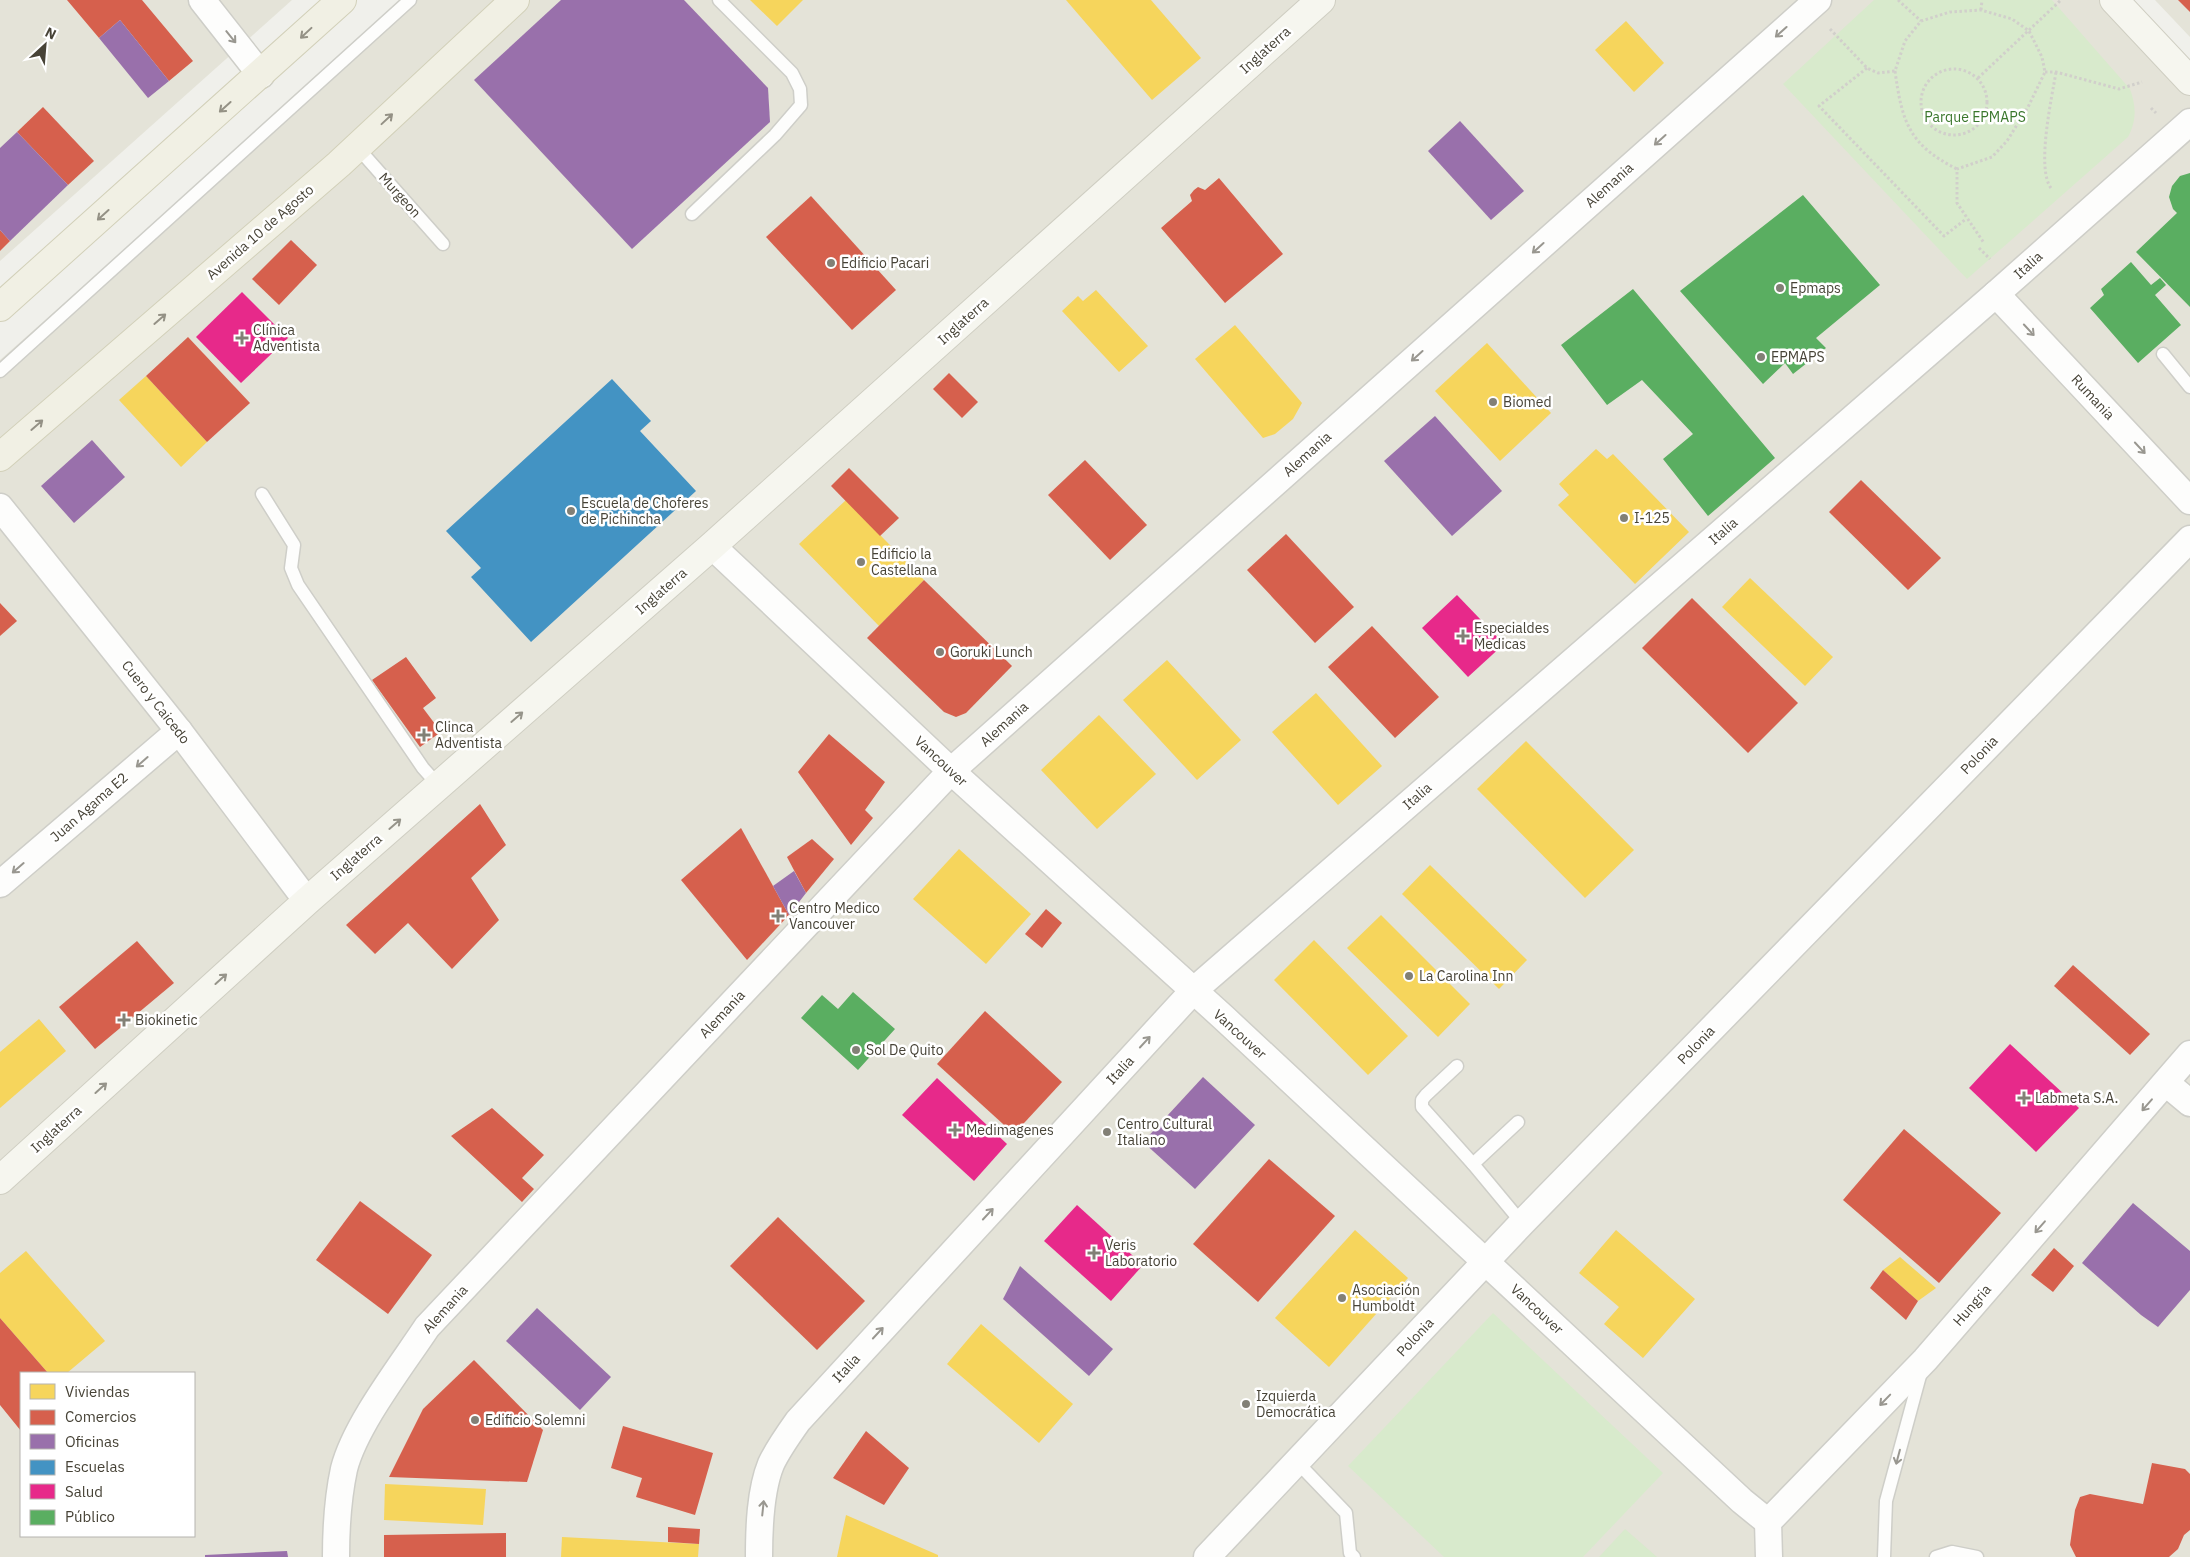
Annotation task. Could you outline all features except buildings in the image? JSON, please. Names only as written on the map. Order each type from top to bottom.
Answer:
[{"type":"main road","points":[[0,307],[342,0]]},
{"type":"main road","name":"Avenida 10 de Agosto","points":[[0,457],[356,147],[515,0]]},
{"type":"street","points":[[202,0],[261,74]]},
{"type":"street","name":"Inglaterra","points":[[0,1180],[307,901],[712,546],[1321,0]]},
{"type":"street","name":"Alemania","points":[[336,1557],[336,1528],[344,1468],[364,1422],[428,1326],[951,771],[1818,0]]},
{"type":"street","points":[[2114,0],[2190,82]]},
{"type":"street","name":"Italia","points":[[758,1557],[765,1488],[770,1466],[798,1421],[1193,991],[1996,294],[2190,122]]},
{"type":"street","name":"Rumania","points":[[1996,294],[2190,501]]},
{"type":"street","name":"Cuero y Caicedo","points":[[0,507],[179,731],[307,901]]},
{"type":"street","name":"Polonia","points":[[1207,1557],[1522,1223],[2190,539]]},
{"type":"street","name":"Vancouver","points":[[712,546],[951,771],[1193,991],[1742,1501],[1768,1522]]},
{"type":"street","name":"Juan Agama E2","points":[[0,884],[179,731]]},
{"type":"street","name":"Hungria","points":[[1768,1522],[1924,1360],[2190,1054]]},
{"type":"street","points":[[2166,1083],[2190,1103]]},
{"type":"street","points":[[1768,1522],[1769,1557]]},
{"type":"lane","points":[[0,371],[410,0]]},
{"type":"lane","points":[[692,214],[775,135],[801,105],[800,89],[792,73],[720,0]]},
{"type":"lane","name":"Murgeon","points":[[356,147],[443,244]]},
{"type":"lane","points":[[2164,354],[2190,387]]},
{"type":"lane","points":[[262,494],[294,545],[291,568],[298,585],[423,768],[438,786]]},
{"type":"lane","points":[[1457,1066],[1426,1095],[1422,1100],[1422,1107],[1522,1223]]},
{"type":"lane","points":[[1473,1164],[1518,1122]]},
{"type":"lane","points":[[1884,1557],[1886,1501],[1924,1360]]},
{"type":"lane","points":[[1296,1462],[1346,1513],[1350,1553],[1354,1557]]},
{"type":"lane","points":[[1936,1557],[1952,1552],[1977,1557]]},
{"type":"path","points":[[1898,0],[1921,21]]},
{"type":"path","points":[[1981,10],[1982,0]]},
{"type":"path","points":[[1978,78],[2061,0]]},
{"type":"path","points":[[1981,10],[2012,19],[2029,31],[2042,57],[2045,72],[2028,107],[2007,141],[1992,157],[1957,169],[1934,157],[1909,131],[1899,99],[1895,71],[1904,41],[1921,21],[1950,12],[1981,10]]},
{"type":"path","points":[[1828,27],[1867,68],[1878,73],[1895,71]]},
{"type":"path","points":[[1867,68],[1819,106],[1944,236],[1966,219]]},
{"type":"path","points":[[1957,69],[1968,72],[1978,78],[1984,87],[1987,107],[1978,126],[1959,134],[1949,134],[1938,131],[1929,124],[1924,114],[1922,98],[1928,82],[1936,74],[1946,70],[1957,69]]},
{"type":"path","points":[[2045,72],[2056,72],[2120,89],[2142,82]]},
{"type":"path","points":[[2051,188],[2048,184],[2044,156],[2056,72]]},
{"type":"path","points":[[1957,169],[1957,203],[1984,243]]},
{"type":"shaded area","points":[[0,0],[292,0],[0,261]]},
{"type":"shaded area","points":[[406,0],[2103,0],[2190,96],[2190,1557],[0,1557],[0,360]]},
{"type":"shaded area","points":[[2155,0],[2190,0],[2190,37]]},
{"type":"green space","name":"Parque EPMAPS","points":[[1874,0],[2052,0],[2130,89],[2135,113],[2128,137],[1967,279],[1783,84]]},
{"type":"green space","points":[[1493,1313],[1663,1473],[1583,1557],[1444,1557],[1348,1466]]},
{"type":"green space","points":[[1625,1529],[1657,1557],[1599,1557]]},
{"type":"place","name":"Edificio Pacari","points":[[831,263]]},
{"type":"place","name":"Epmaps","points":[[1780,288]]},
{"type":"place","name":"Clínica Adventista","points":[[242,338]]},
{"type":"place","name":"EPMAPS","points":[[1761,357]]},
{"type":"place","name":"Biomed","points":[[1493,402]]},
{"type":"place","name":"Escuela de Choferes de Pichincha","points":[[571,511]]},
{"type":"place","name":"I-125","points":[[1624,518]]},
{"type":"place","name":"Edificio la Castellana","points":[[861,562]]},
{"type":"place","name":"Especialdes Medicas","points":[[1463,636]]},
{"type":"place","name":"Goruki Lunch","points":[[940,652]]},
{"type":"place","name":"Clinca Adventista","points":[[424,735]]},
{"type":"place","name":"Centro Medico Vancouver","points":[[778,916]]},
{"type":"place","name":"La Carolina Inn","points":[[1409,976]]},
{"type":"place","name":"Biokinetic","points":[[124,1020]]},
{"type":"place","name":"Sol De Quito","points":[[856,1050]]},
{"type":"place","name":"Labmeta S.A.","points":[[2024,1098]]},
{"type":"place","name":"Medimagenes","points":[[955,1130]]},
{"type":"place","name":"Centro Cultural Italiano","points":[[1107,1132]]},
{"type":"place","name":"Veris Laboratorio","points":[[1094,1253]]},
{"type":"place","name":"Asociación Humboldt","points":[[1342,1298]]},
{"type":"place","name":"Izquierda Democrática","points":[[1246,1404]]},
{"type":"place","name":"Edificio Solemni","points":[[475,1420]]}]
